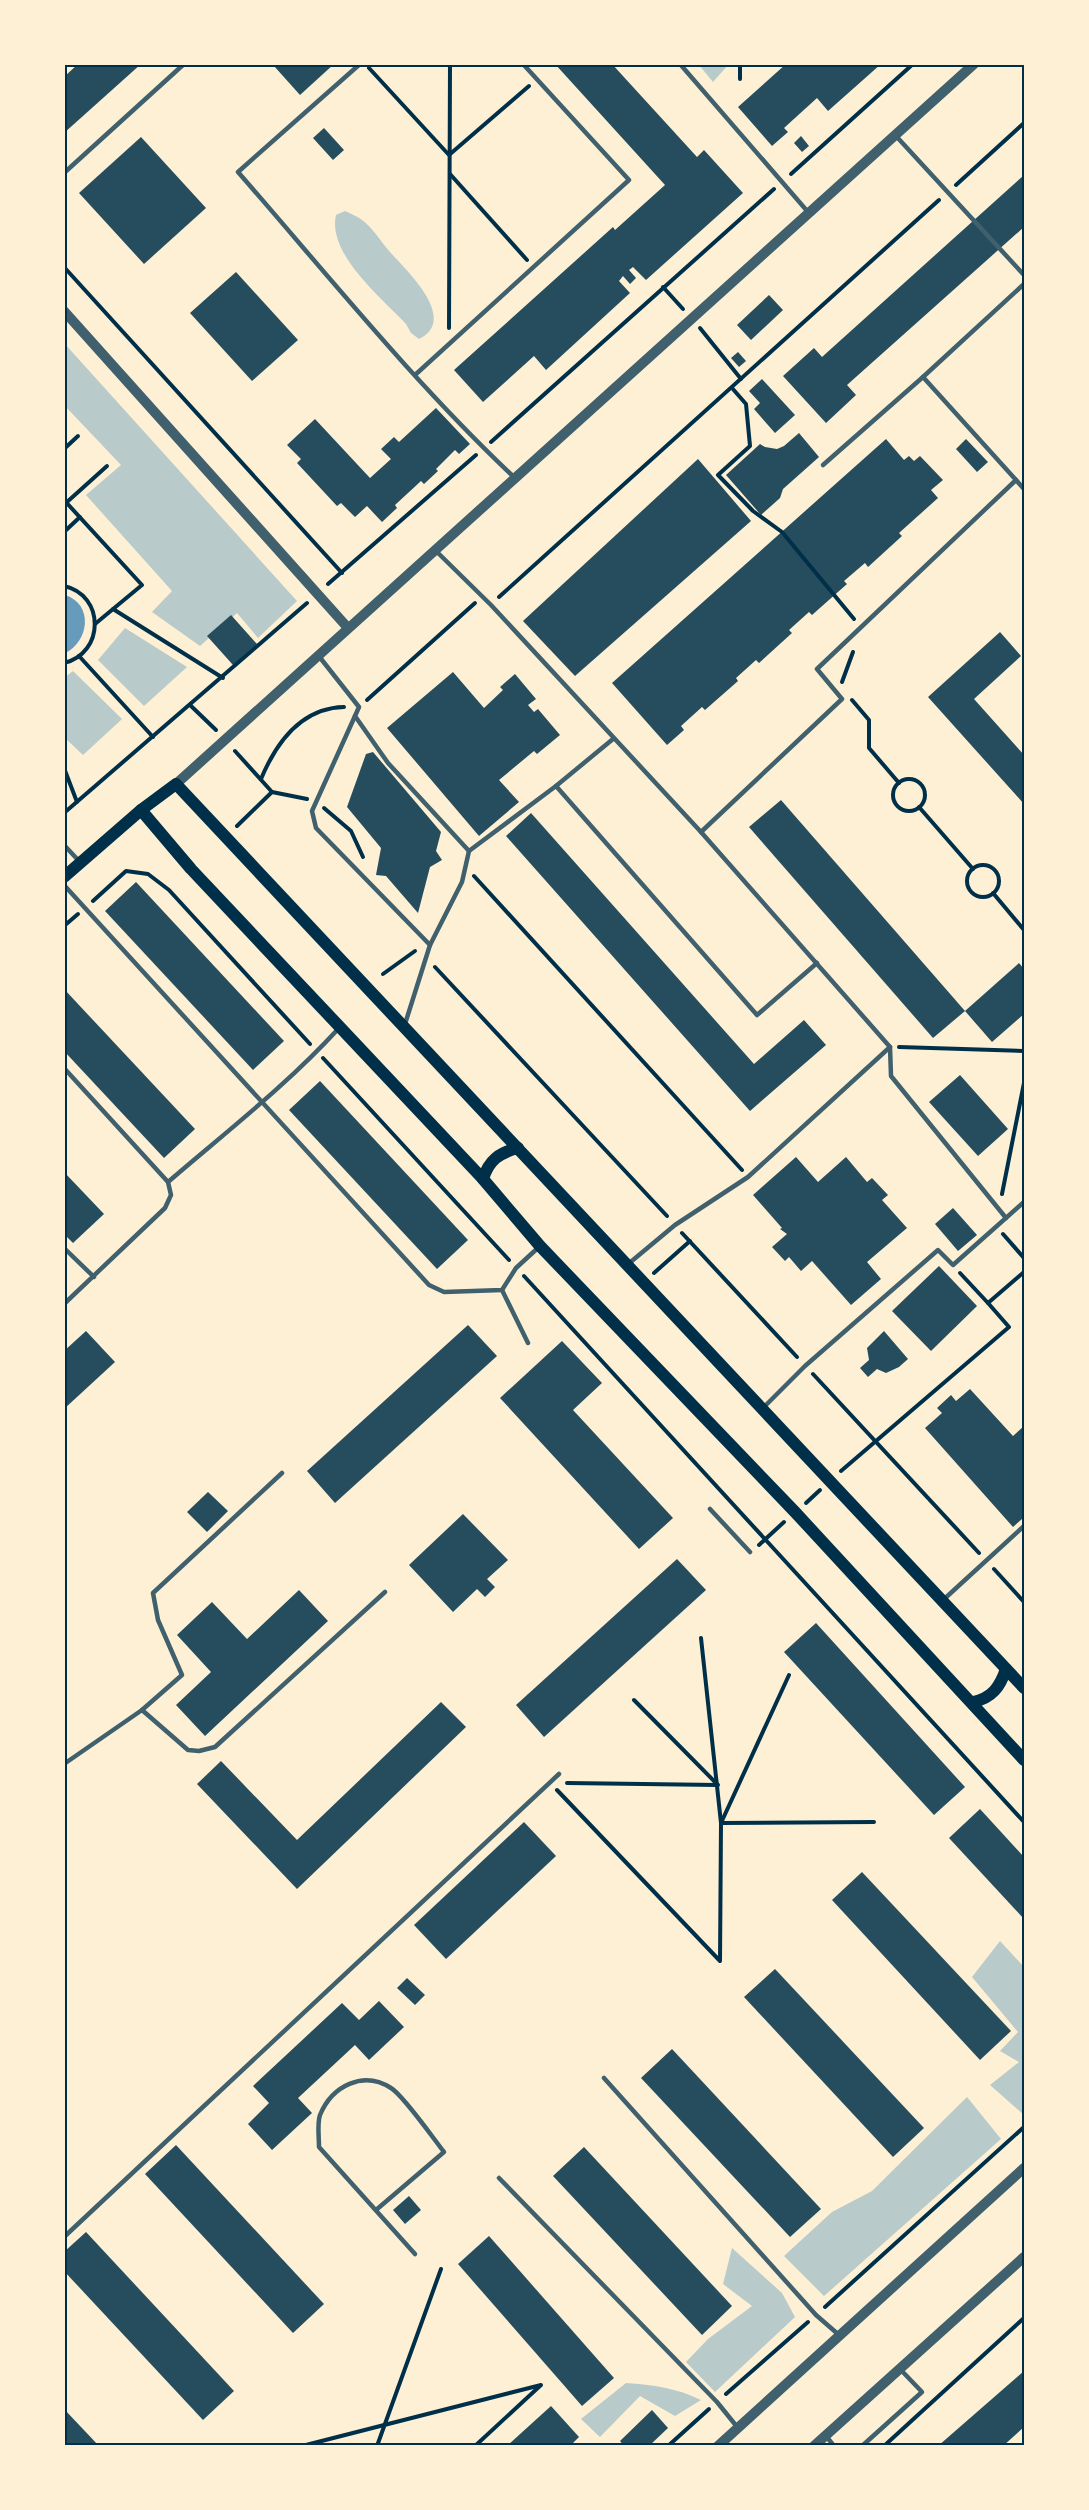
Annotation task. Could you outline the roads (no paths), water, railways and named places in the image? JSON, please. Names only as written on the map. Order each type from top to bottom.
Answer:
[{"type":"main road","points":[[64,877],[141,810],[176,784],[1024,1688]]},
{"type":"main road","points":[[141,810],[191,869],[483,1179],[540,1246],[795,1512],[973,1702],[1024,1760]]},
{"type":"main road","points":[[483,1179],[487,1168],[495,1158],[518,1148]]},
{"type":"main road","points":[[973,1702],[991,1695],[998,1688],[1006,1669]]},
{"type":"street","points":[[176,784],[974,64]]},
{"type":"street","points":[[64,311],[348,628]]},
{"type":"street","points":[[718,2445],[1024,2168]]},
{"type":"street","points":[[814,2445],[1024,2257]]},
{"type":"lane","points":[[64,173],[184,64]]},
{"type":"lane","points":[[360,64],[238,172],[415,375],[484,449],[515,478]]},
{"type":"lane","points":[[415,375],[629,180],[523,64]]},
{"type":"lane","points":[[680,64],[809,213]]},
{"type":"lane","points":[[895,135],[1024,275]]},
{"type":"lane","points":[[823,465],[1024,284]]},
{"type":"lane","points":[[923,376],[1024,489]]},
{"type":"lane","points":[[701,832],[842,699],[817,669],[1016,480]]},
{"type":"lane","points":[[435,549],[491,605],[701,832],[890,1047],[891,1076],[1006,1218]]},
{"type":"lane","points":[[318,655],[359,707],[312,811],[316,828],[430,945]]},
{"type":"lane","points":[[355,716],[388,763],[469,851]]},
{"type":"lane","points":[[404,1026],[430,945],[462,882],[469,851],[614,739]]},
{"type":"lane","points":[[556,786],[757,1015],[817,963]]},
{"type":"lane","points":[[64,845],[80,863]]},
{"type":"lane","points":[[64,885],[429,1285],[444,1292],[502,1290]]},
{"type":"lane","points":[[168,1182],[317,1052],[340,1026]]},
{"type":"lane","points":[[627,1265],[675,1225],[748,1178],[890,1047]]},
{"type":"lane","points":[[64,1068],[168,1182],[171,1195],[165,1208],[64,1304]]},
{"type":"lane","points":[[762,1409],[805,1366],[938,1250],[952,1264],[1024,1202]]},
{"type":"lane","points":[[502,1290],[516,1268],[540,1246]]},
{"type":"lane","points":[[64,1248],[94,1277]]},
{"type":"lane","points":[[502,1290],[528,1343]]},
{"type":"lane","points":[[64,1764],[142,1710],[182,1675],[158,1620],[153,1593],[282,1473]]},
{"type":"lane","points":[[710,1509],[750,1552]]},
{"type":"lane","points":[[942,1600],[1024,1526]]},
{"type":"lane","points":[[142,1710],[188,1750],[199,1751],[215,1747],[385,1592]]},
{"type":"lane","points":[[64,2237],[559,1774]]},
{"type":"lane","points":[[604,2078],[816,2315],[840,2336]]},
{"type":"lane","points":[[376,2210],[444,2152],[392,2088],[369,2079],[348,2083],[336,2090],[319,2116],[319,2147],[415,2254]]},
{"type":"lane","points":[[499,2178],[717,2402],[738,2428]]},
{"type":"lane","points":[[862,2445],[922,2392],[900,2369]]},
{"type":"lane","points":[[825,2435],[834,2445]]},
{"type":"water","points":[[65,595],[81,606],[85,623],[79,641],[65,653]]}]
